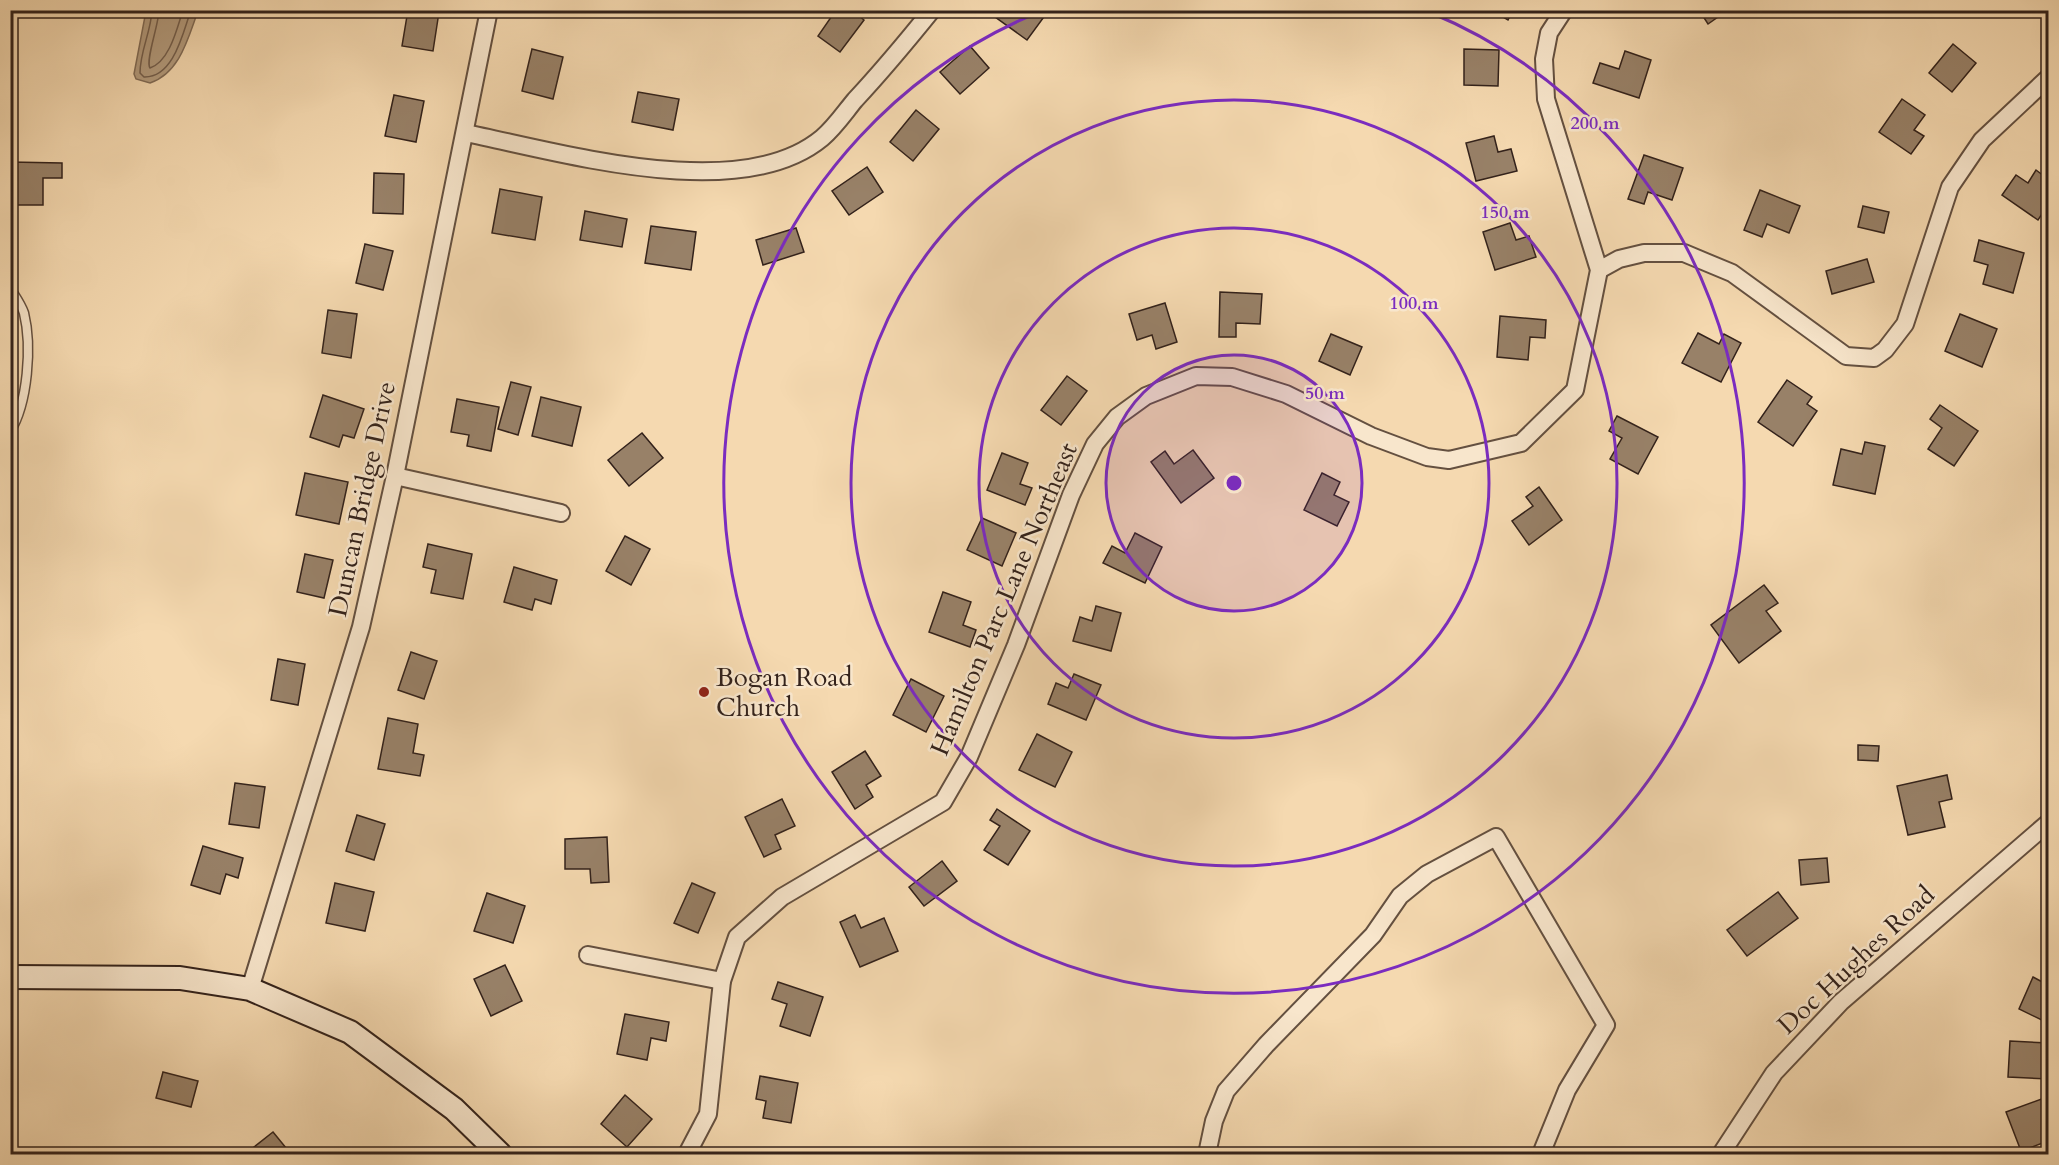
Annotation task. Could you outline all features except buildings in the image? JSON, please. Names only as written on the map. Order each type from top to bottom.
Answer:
[{"type":"street","name":"Duncan Bridge Drive","points":[[250,989],[361,627],[489,10]]},
{"type":"street","points":[[465,133],[619,164],[680,172],[735,170],[778,161],[822,138],[932,10]]},
{"type":"street","name":"Hamilton Parc Lane Northeast","points":[[687,1155],[708,1114],[722,981],[737,937],[782,897],[943,802],[969,757],[1012,655],[1071,495],[1095,444],[1117,417],[1146,396],[1196,376],[1232,378],[1286,394],[1371,436],[1427,457],[1449,460],[1521,443],[1575,390],[1599,270],[1546,99],[1544,59],[1550,33],[1564,10]]},
{"type":"street","points":[[1599,270],[1619,259],[1644,254],[1683,252],[1732,273],[1846,356],[1874,358],[1905,324],[1950,186],[1982,140],[2049,78]]},
{"type":"street","points":[[394,476],[561,513]]},
{"type":"street","name":"Doc Hughes Road","points":[[1721,1155],[1774,1073],[1841,1002],[2049,823]]},
{"type":"street","points":[[1207,1155],[1214,1121],[1226,1091],[1266,1045],[1373,935],[1400,896],[1427,874],[1496,837],[1606,1025],[1567,1090],[1541,1155]]},
{"type":"street","points":[[588,955],[722,981]]},
{"type":"street","points":[[10,976],[180,978],[250,989],[350,1032],[454,1109],[500,1155]]},
{"type":"lane","points":[[10,288],[23,311],[29,351],[20,417],[10,432]]},
{"type":"water","points":[[146,11],[198,11],[176,63],[160,78],[150,83],[136,79],[134,74]]},
{"type":"place","name":"Bogan Road Church","points":[[704,692]]}]
